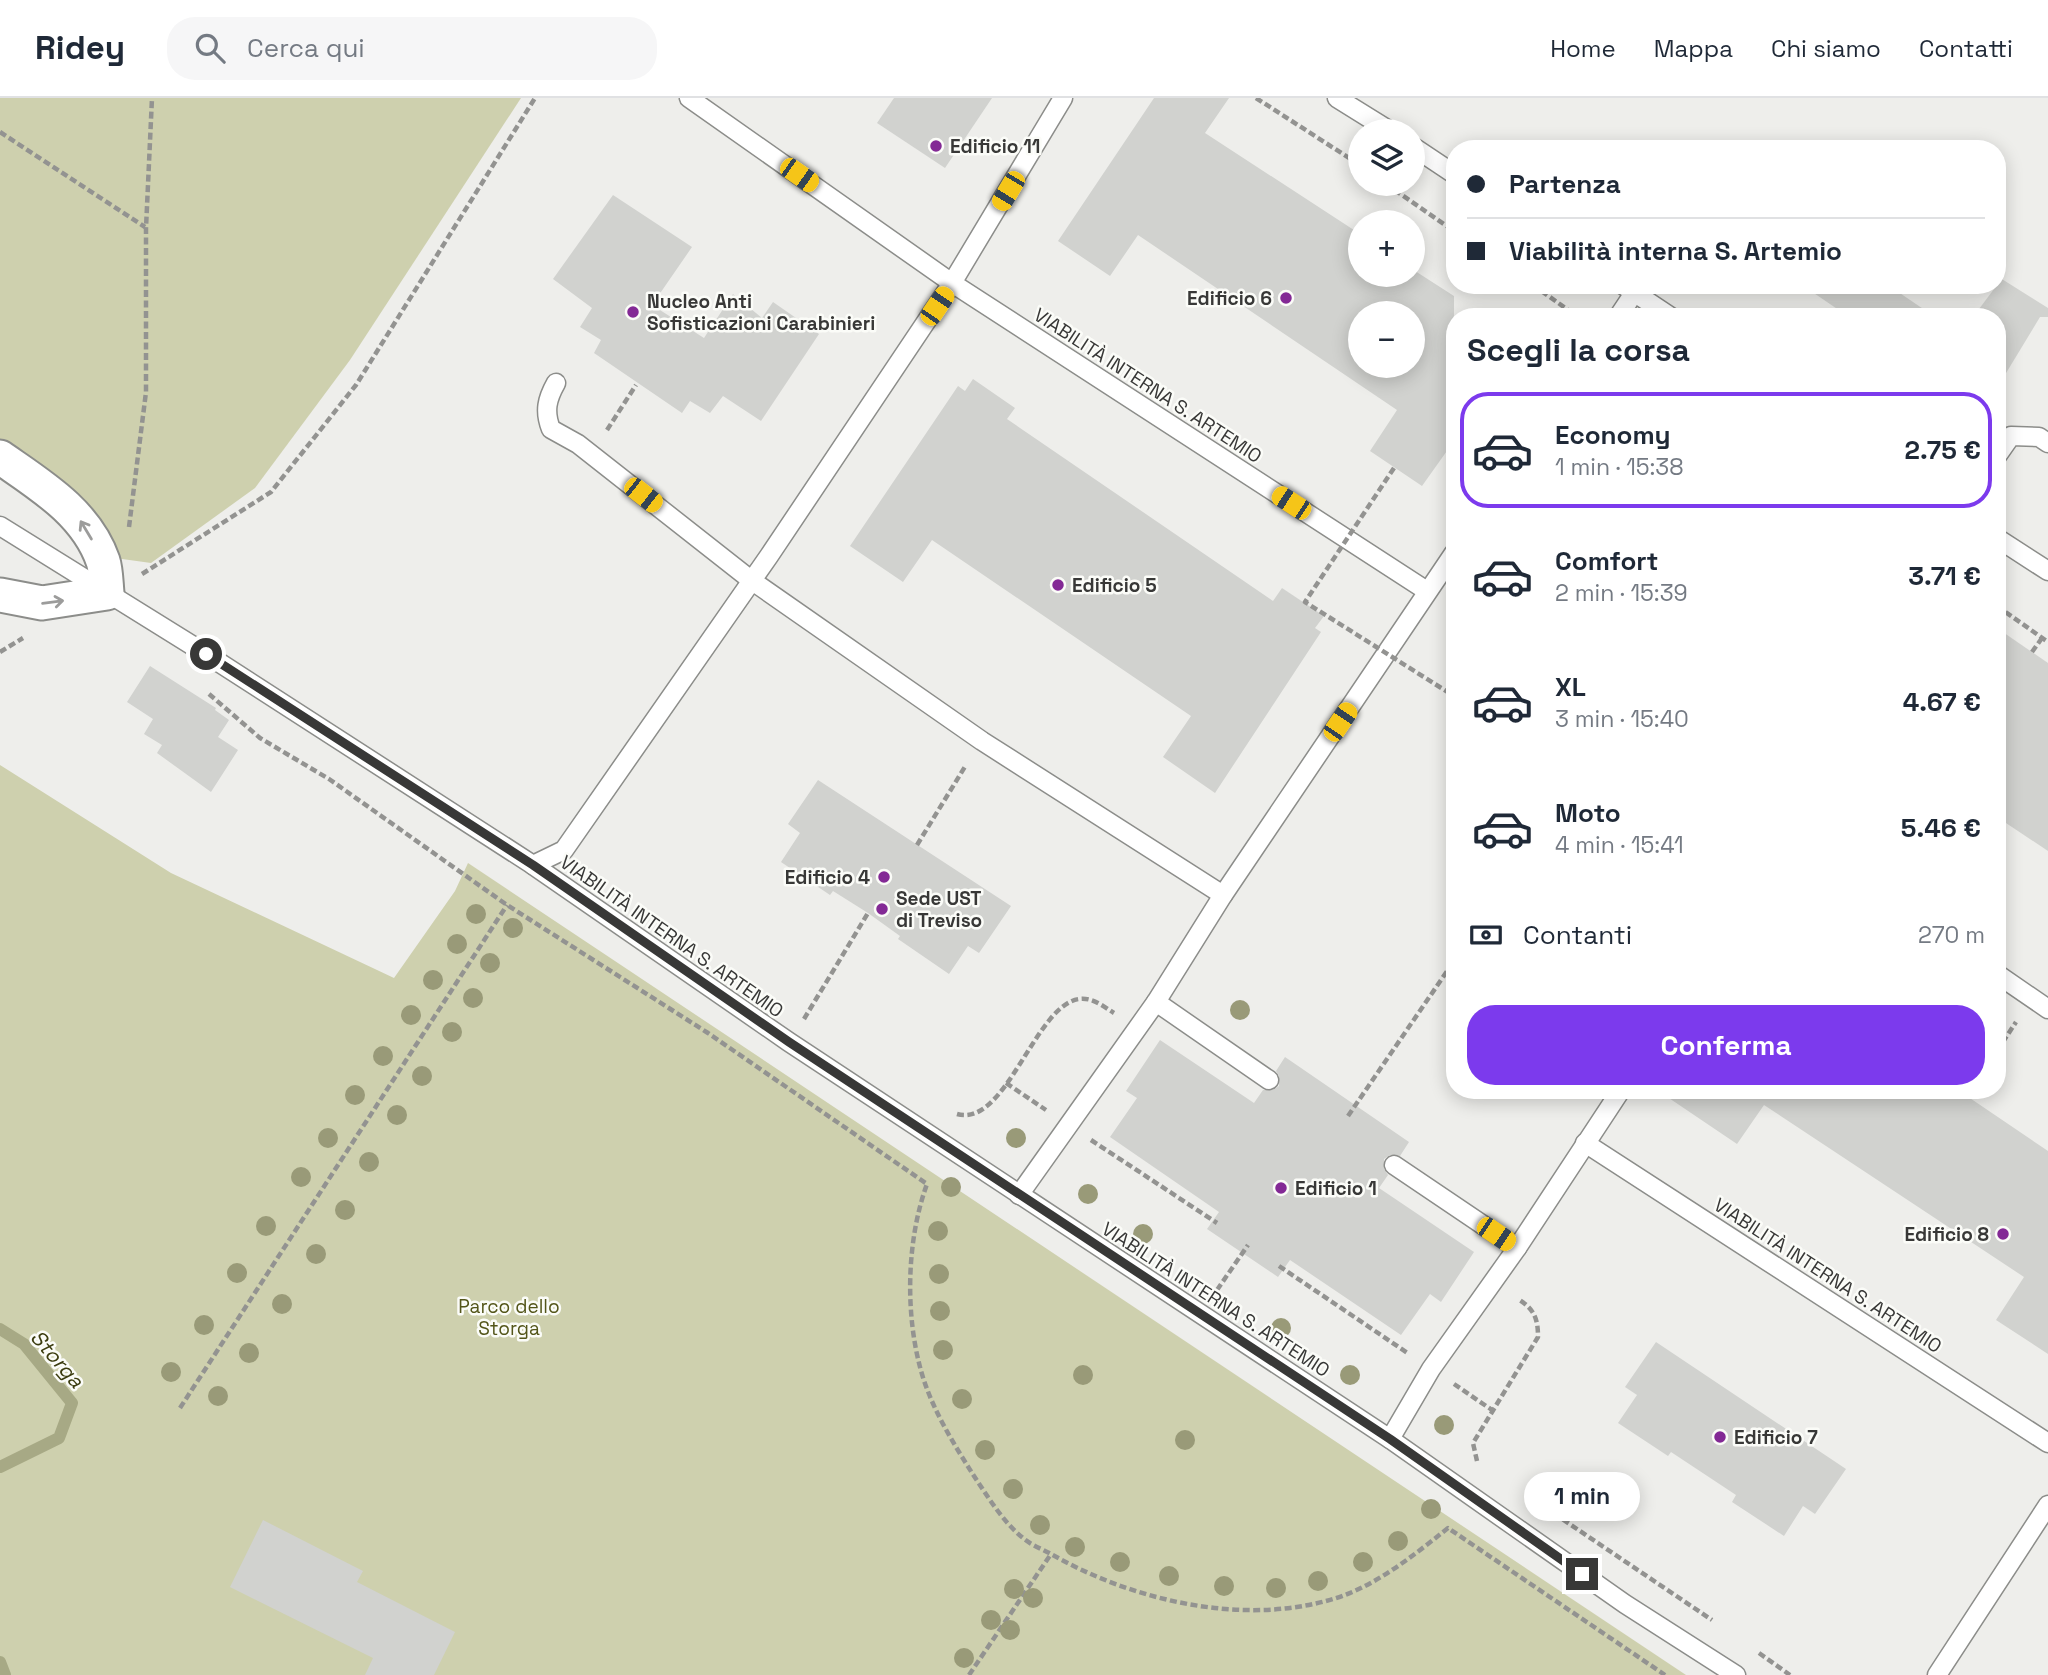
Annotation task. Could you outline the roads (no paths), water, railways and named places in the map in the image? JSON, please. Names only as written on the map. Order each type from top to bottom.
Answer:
[{"type":"street","points":[[0,457],[58,497],[82,522],[103,561],[107,593],[43,603],[0,595]]},
{"type":"lane","name":"VIABILITÀ INTERNA S. ARTEMIO","points":[[689,98],[952,283],[1427,591]]},
{"type":"lane","name":"VIABILITÀ INTERNA S. ARTEMIO","points":[[1063,98],[952,283],[751,580],[564,850],[533,865],[789,1042],[1390,1439],[1625,1604],[1735,1675]]},
{"type":"lane","points":[[1337,98],[1371,119]]},
{"type":"lane","points":[[1425,155],[1446,169]]},
{"type":"lane","points":[[1636,294],[1658,308]]},
{"type":"lane","points":[[556,383],[547,398],[546,417],[551,429],[578,444],[751,580],[982,741],[1223,895]]},
{"type":"lane","points":[[2006,443],[2011,436],[2039,437],[2048,443]]},
{"type":"lane","points":[[0,526],[533,865]]},
{"type":"lane","points":[[2006,544],[2048,571]]},
{"type":"lane","points":[[1019,1195],[1156,1002],[1223,895],[1446,564]]},
{"type":"lane","points":[[2006,980],[2048,1009]]},
{"type":"lane","points":[[1156,1002],[1269,1080]]},
{"type":"lane","points":[[1390,1439],[1431,1369],[1517,1248],[1614,1099]]},
{"type":"lane","name":"VIABILITÀ INTERNA S. ARTEMIO","points":[[1586,1143],[2048,1443]]},
{"type":"lane","points":[[1394,1165],[1517,1248]]},
{"type":"lane","points":[[1937,1675],[2048,1505]]},
{"type":"waterway","name":"Storga","points":[[0,1329],[24,1344],[72,1403],[59,1438],[0,1467]]},
{"type":"waterway","name":"Storga","points":[[0,1662],[5,1675]]},
{"type":"place","name":"Edificio 11","points":[[936,146]]},
{"type":"place","name":"Edificio 6","points":[[1286,298]]},
{"type":"place","name":"Nucleo Anti Sofisticazioni Carabinieri","points":[[633,312]]},
{"type":"place","name":"Edificio 5","points":[[1058,585]]},
{"type":"place","name":"Edificio 4","points":[[884,877]]},
{"type":"place","name":"Sede UST di Treviso","points":[[882,909]]},
{"type":"place","name":"Edificio 1","points":[[1281,1188]]},
{"type":"place","name":"Edificio 8","points":[[2003,1234]]},
{"type":"place","name":"Edificio 7","points":[[1720,1437]]},
{"type":"park label","name":"Parco dello Storga","points":[[509,1317]]}]
